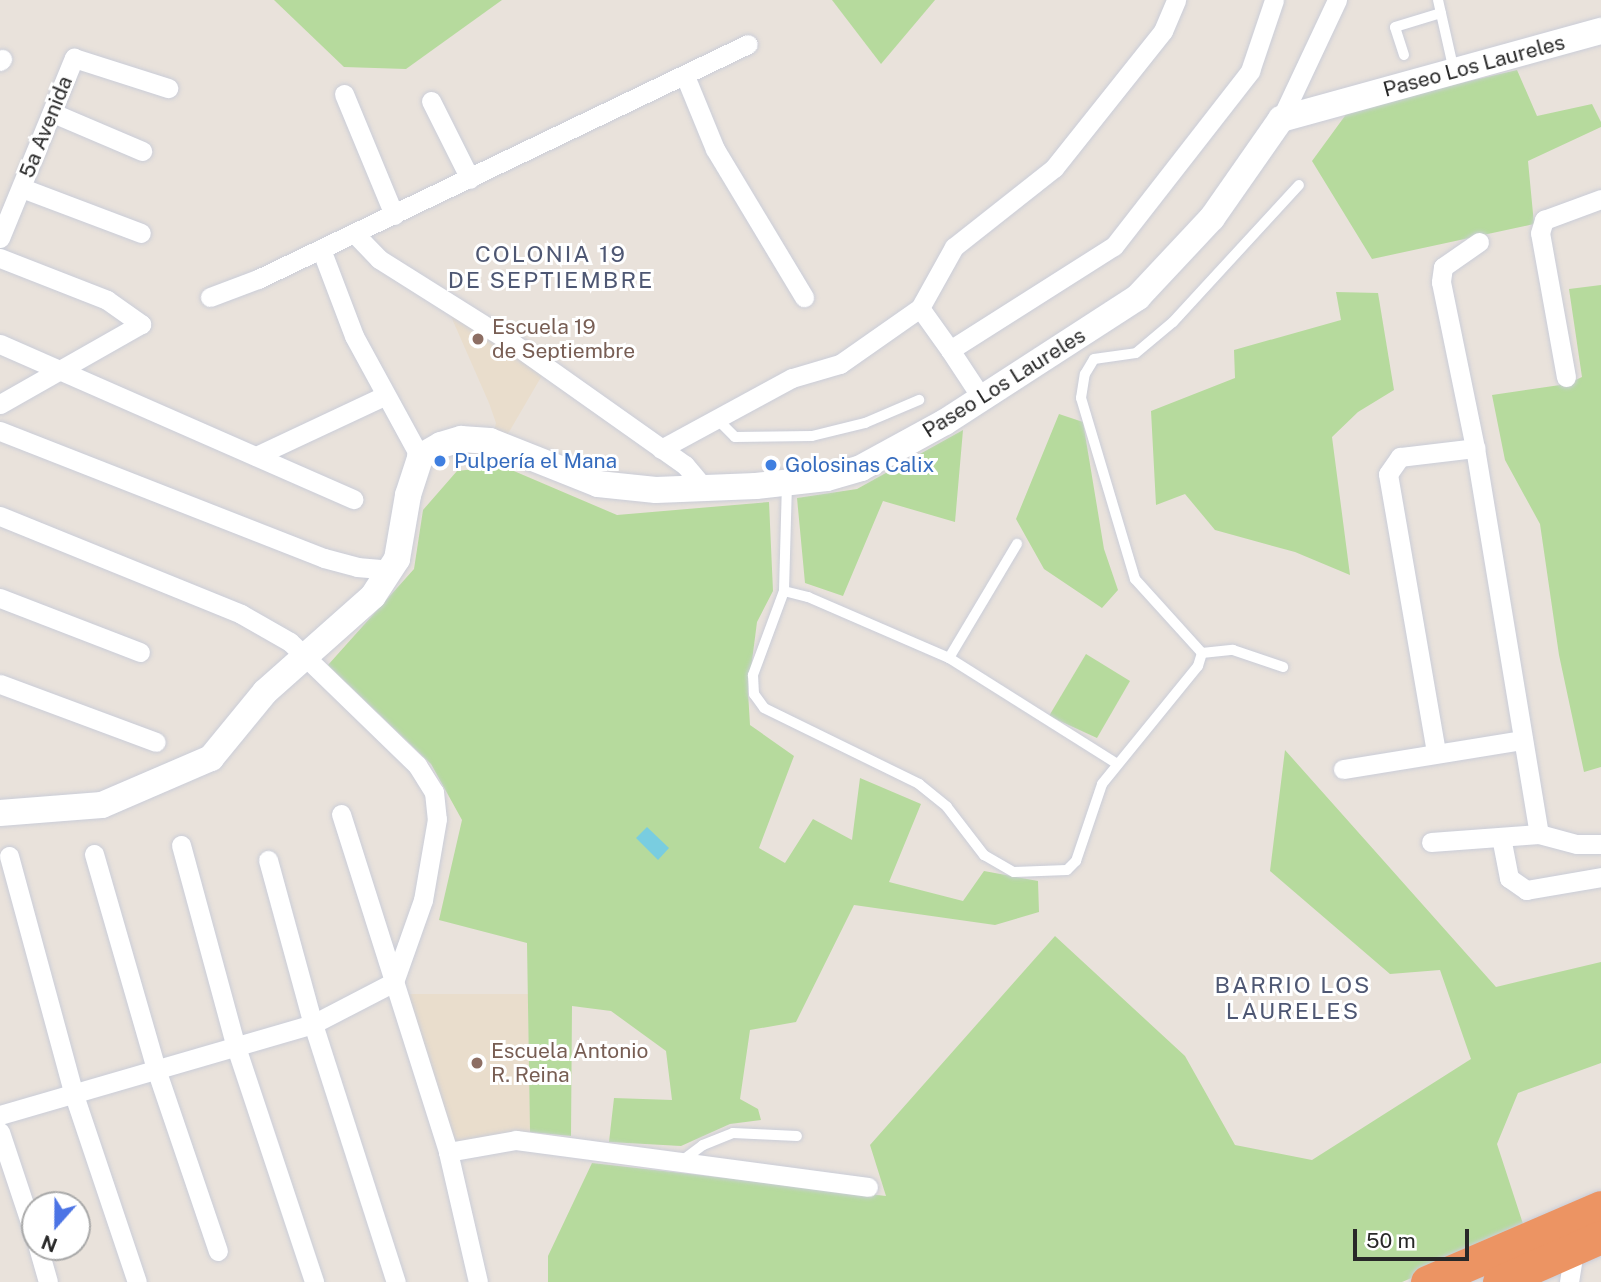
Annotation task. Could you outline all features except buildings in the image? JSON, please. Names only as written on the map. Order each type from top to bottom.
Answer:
[{"type":"highway","points":[[1427,1282],[1601,1207]]},
{"type":"highway","points":[[1499,1282],[1588,1243]]},
{"type":"street","points":[[661,449],[792,378],[840,364],[920,308],[954,247],[1054,168],[1163,31],[1176,0]]},
{"type":"street","points":[[950,350],[1114,246],[1250,71],[1274,0]]},
{"type":"street","points":[[1281,119],[1337,0]]},
{"type":"street","name":"Paseo Los Laureles","points":[[420,457],[441,445],[476,439],[537,457],[598,484],[706,490],[827,478],[861,468],[1075,340],[1154,284],[1212,218],[1281,119],[1601,31]]},
{"type":"street","points":[[210,297],[394,215],[748,44]]},
{"type":"street","name":"5a Avenida","points":[[0,238],[76,57],[168,88]]},
{"type":"street","points":[[685,76],[715,149],[804,297]]},
{"type":"street","points":[[344,94],[394,215]]},
{"type":"street","points":[[431,101],[470,179]]},
{"type":"street","points":[[53,113],[142,150]]},
{"type":"street","points":[[22,188],[141,233]]},
{"type":"street","points":[[1566,377],[1540,233],[1544,220],[1601,199]]},
{"type":"street","points":[[354,233],[379,259],[511,342],[685,465],[706,490]]},
{"type":"street","points":[[1479,242],[1443,267],[1441,282],[1475,448],[1539,834]]},
{"type":"street","points":[[0,813],[103,805],[211,758],[265,692],[373,596],[392,570],[420,457],[384,396],[354,336],[321,249]]},
{"type":"street","points":[[0,258],[107,300],[141,324],[63,372],[0,404]]},
{"type":"street","points":[[920,308],[981,397]]},
{"type":"street","points":[[0,344],[354,499]]},
{"type":"street","points":[[256,456],[384,396]]},
{"type":"street","points":[[0,431],[324,558],[356,567],[392,570]]},
{"type":"street","points":[[1436,752],[1388,474],[1400,457],[1475,448]]},
{"type":"street","points":[[0,516],[241,614],[290,642],[417,765],[434,792],[437,819],[431,867],[412,940],[394,982],[313,1024],[157,1072],[0,1115]]},
{"type":"street","points":[[0,598],[140,652]]},
{"type":"street","points":[[0,684],[156,742]]},
{"type":"street","points":[[1343,769],[1523,740]]},
{"type":"street","points":[[341,814],[448,1152],[478,1282]]},
{"type":"street","points":[[1431,842],[1539,834],[1577,844],[1601,844]]},
{"type":"street","points":[[1501,837],[1509,878],[1526,891],[1601,877]]},
{"type":"street","points":[[181,845],[236,1047],[314,1282]]},
{"type":"street","points":[[94,854],[157,1072],[218,1251]]},
{"type":"street","points":[[9,856],[74,1095],[137,1282]]},
{"type":"street","points":[[268,860],[313,1024],[396,1282]]},
{"type":"street","points":[[0,1132],[21,1195]]},
{"type":"street","points":[[448,1152],[516,1140],[868,1187]]},
{"type":"street","points":[[1569,1282],[1588,1243]]},
{"type":"street","points":[[42,1261],[48,1282]]},
{"type":"lane","points":[[1438,0],[1454,71]]},
{"type":"lane","points":[[1404,55],[1395,27],[1441,13]]},
{"type":"lane","points":[[1202,653],[1135,579],[1081,398],[1084,374],[1094,359],[1136,353],[1173,322],[1298,186]]},
{"type":"lane","points":[[715,418],[735,437],[813,436],[866,423],[919,400]]},
{"type":"lane","points":[[787,482],[784,591],[753,675],[754,694],[764,708],[919,785],[947,807],[984,855],[1014,872],[1055,873],[1076,860],[1102,784],[1116,763],[1131,752],[1198,666],[1202,653]]},
{"type":"lane","points":[[949,658],[1017,544]]},
{"type":"lane","points":[[784,591],[808,597],[949,658],[1116,763]]},
{"type":"lane","points":[[1202,653],[1233,650],[1283,667]]},
{"type":"lane","points":[[681,1161],[703,1145],[733,1133],[797,1136]]},
{"type":"shaded area","name":"Escuela 19 de Septiembre","points":[[446,305],[544,372],[505,439],[493,435],[496,423],[489,403]]},
{"type":"shaded area","name":"Escuela Antonio R. Reina","points":[[403,994],[528,994],[530,1132],[452,1146]]},
{"type":"green space","points":[[274,0],[502,0],[406,69],[344,67]]},
{"type":"green space","points":[[832,0],[935,0],[881,64]]},
{"type":"green space","points":[[1517,70],[1537,116],[1592,104],[1601,122],[1601,127],[1528,161],[1534,224],[1372,259],[1312,161],[1350,109]]},
{"type":"green space","points":[[1601,285],[1601,767],[1584,772],[1559,655],[1540,524],[1505,460],[1492,395],[1567,384],[1582,377],[1569,289]]},
{"type":"green space","points":[[1336,292],[1378,293],[1394,390],[1358,412],[1332,437],[1350,575],[1295,552],[1215,530],[1185,494],[1156,505],[1151,411],[1235,378],[1234,350],[1341,320]]},
{"type":"green space","points":[[1059,414],[1083,422],[1104,549],[1118,590],[1102,608],[1044,569],[1016,519]]},
{"type":"green space","points":[[963,430],[955,522],[883,501],[843,596],[805,583],[797,498],[857,489]]},
{"type":"green space","points":[[502,466],[617,515],[769,502],[773,591],[757,622],[748,692],[750,725],[794,756],[759,848],[785,863],[813,819],[852,840],[860,778],[921,804],[889,882],[963,901],[984,871],[1038,881],[1039,912],[995,925],[854,905],[796,1022],[750,1030],[740,1099],[758,1109],[761,1120],[730,1124],[681,1146],[609,1142],[614,1098],[672,1100],[666,1051],[611,1011],[572,1006],[571,1136],[530,1132],[527,943],[439,920],[462,820],[431,764],[328,665],[414,569],[423,510],[457,471]]},
{"type":"green space","points":[[1086,654],[1130,681],[1097,738],[1049,716]]},
{"type":"green space","points":[[1285,750],[1496,987],[1601,962],[1601,1063],[1518,1093],[1497,1144],[1525,1230],[1402,1282],[548,1282],[548,1256],[592,1163],[886,1196],[870,1145],[1055,936],[1185,1056],[1235,1145],[1312,1160],[1471,1059],[1440,970],[1390,974],[1270,871]]},
{"type":"water","points":[[647,827],[669,848],[658,860],[636,838]]},
{"type":"place","name":"Escuela 19 de Septiembre","points":[[478,339]]},
{"type":"place","name":"Pulpería el Mana","points":[[440,461]]},
{"type":"place","name":"Golosinas Calix","points":[[771,465]]},
{"type":"place","name":"Escuela Antonio R. Reina","points":[[477,1063]]},
{"type":"district","name":"COLONIA 19 DE SEPTIEMBRE","points":[[551,267]]},
{"type":"district","name":"BARRIO LOS LAURELES","points":[[1293,998]]}]
